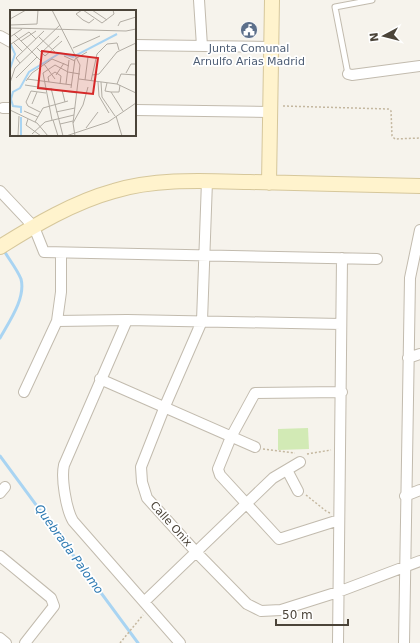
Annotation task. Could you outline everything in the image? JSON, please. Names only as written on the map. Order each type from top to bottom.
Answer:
[{"type":"street","points":[[199,0],[202,46]]},
{"type":"street","points":[[269,183],[272,0]]},
{"type":"street","points":[[0,36],[10,41]]},
{"type":"street","points":[[136,46],[272,47]]},
{"type":"street","points":[[348,74],[352,75],[420,66]]},
{"type":"street","points":[[136,110],[271,109]]},
{"type":"street","points":[[0,247],[34,227],[88,200],[115,190],[152,183],[207,182],[420,186]]},
{"type":"street","name":"Calle Onix","points":[[207,182],[206,255],[202,321],[165,406],[141,467],[142,482],[147,498],[196,552],[247,604],[261,611],[281,610],[338,592],[420,561]]},
{"type":"street","points":[[0,191],[34,227],[44,252],[377,259]]},
{"type":"street","points":[[404,643],[410,278],[420,230]]},
{"type":"street","points":[[24,392],[57,321],[61,292],[62,253]]},
{"type":"street","points":[[338,643],[342,392],[342,258]]},
{"type":"street","points":[[57,321],[127,320],[341,324]]},
{"type":"street","points":[[127,320],[100,379],[63,471],[68,509],[73,521],[180,643]]},
{"type":"street","points":[[408,358],[420,354]]},
{"type":"street","points":[[100,379],[165,406],[255,447]]},
{"type":"street","points":[[339,518],[279,540],[218,472],[231,437],[255,393],[342,392]]},
{"type":"street","points":[[147,605],[196,552],[272,478],[286,470],[299,458]]},
{"type":"street","points":[[286,470],[298,491]]},
{"type":"street","points":[[406,496],[420,490]]},
{"type":"street","points":[[0,556],[54,602],[54,606],[25,643]]},
{"type":"street","points":[[0,638],[6,643]]},
{"type":"lane","points":[[348,74],[335,7],[372,0]]},
{"type":"path","points":[[271,109],[389,109],[392,111],[392,136],[395,139],[420,138]]},
{"type":"path","points":[[255,447],[299,458],[340,449]]},
{"type":"path","points":[[298,491],[310,497],[326,511],[339,518]]},
{"type":"path","points":[[120,643],[147,605]]},
{"type":"green space","points":[[308,428],[309,449],[278,450],[278,429]]},
{"type":"waterway","name":"Quebrada Palomo","points":[[0,338],[16,310],[22,286],[21,279],[15,267],[3,249]]},
{"type":"waterway","name":"Quebrada Palomo","points":[[0,456],[138,643]]},
{"type":"place","name":"Junta Comunal Arnulfo Arias Madrid","points":[[249,30]]}]
